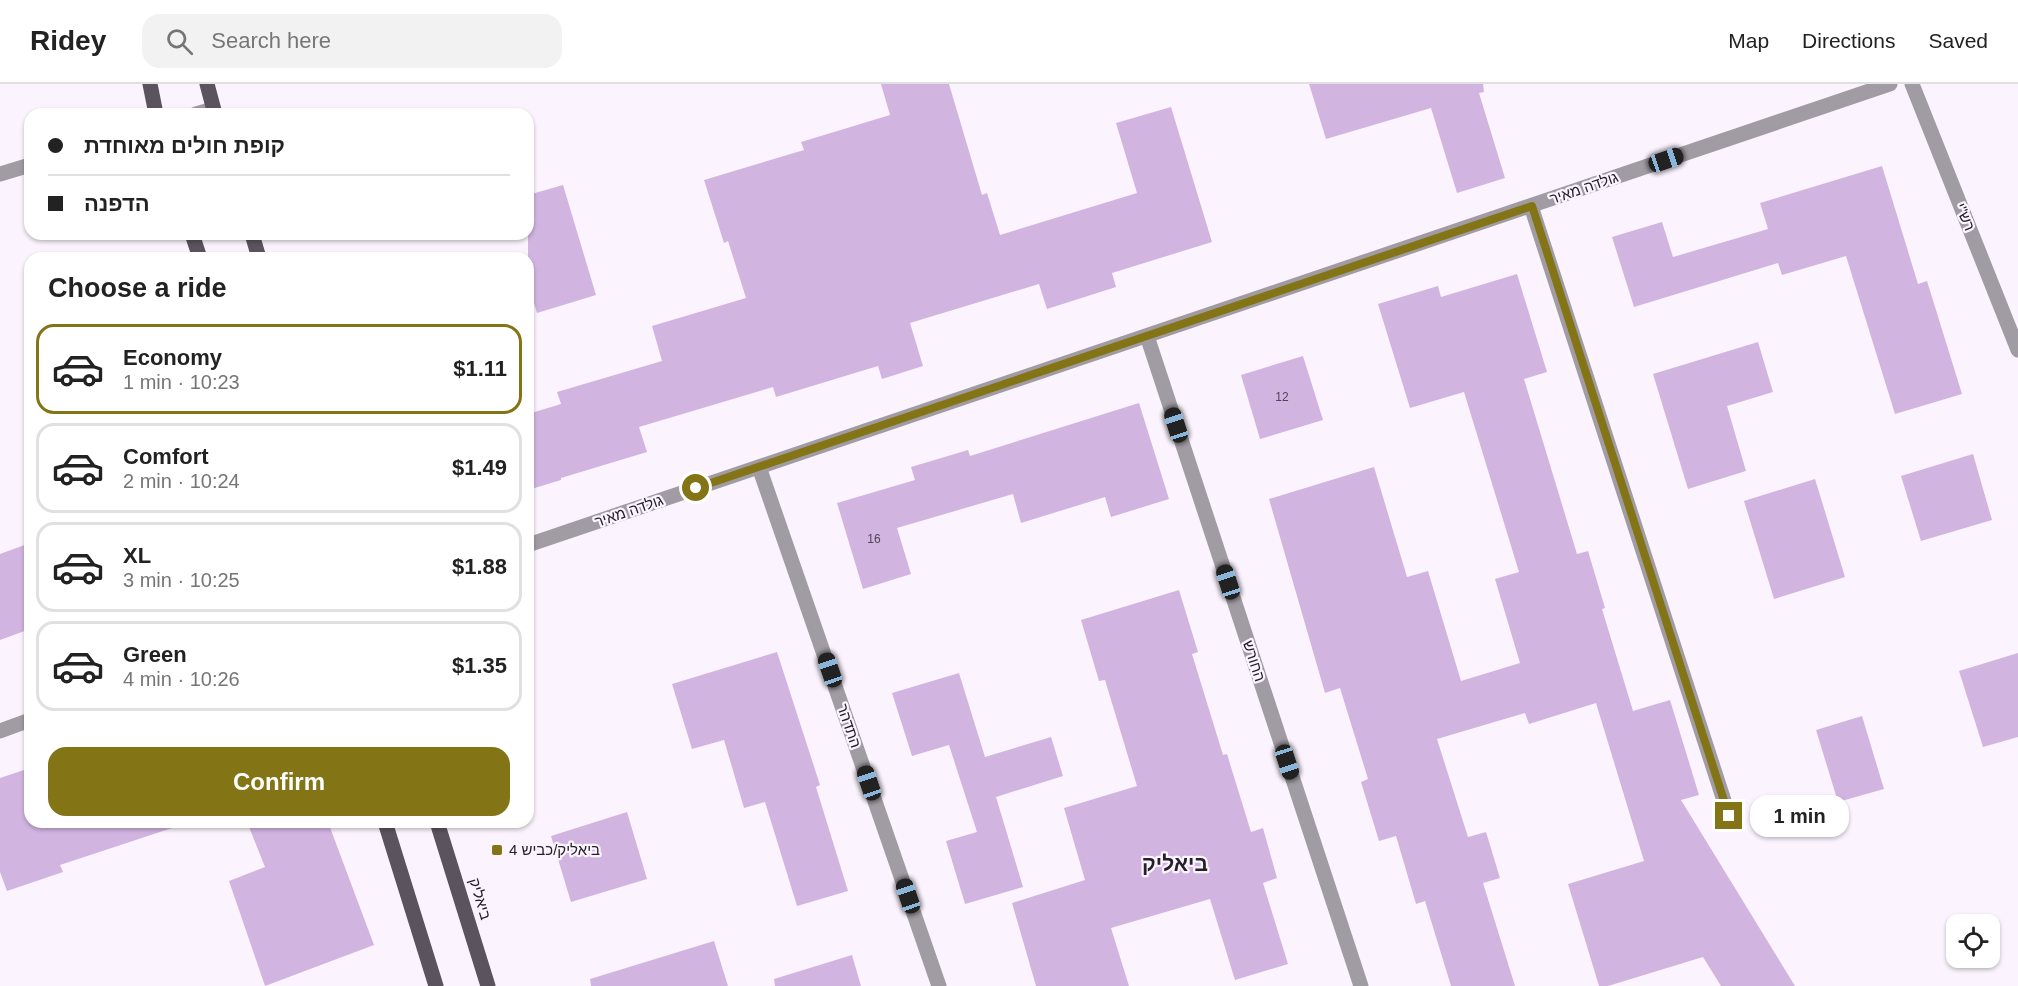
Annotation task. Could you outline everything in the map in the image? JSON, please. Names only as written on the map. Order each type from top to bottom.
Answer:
[{"type":"main road","points":[[150,84],[155,108]]},
{"type":"main road","points":[[207,84],[213,108]]},
{"type":"main road","points":[[387,828],[436,986]]},
{"type":"main road","name":"ביאליק","points":[[439,828],[488,986]]},
{"type":"street","name":"גולדה מאיר","points":[[534,543],[1890,84]]},
{"type":"street","name":"רש\"י","points":[[1912,84],[2018,350]]},
{"type":"street","points":[[0,174],[24,167]]},
{"type":"street","points":[[1532,206],[1729,816]]},
{"type":"street","name":"החורש","points":[[1147,336],[1361,986]]},
{"type":"street","name":"התדהר","points":[[759,467],[939,986]]},
{"type":"street","points":[[0,731],[24,722]]},
{"type":"building","points":[[881,84],[949,84],[982,195],[987,193],[1000,235],[1137,193],[1116,123],[1171,107],[1212,242],[1112,273],[1116,287],[1047,309],[1039,284],[910,323],[923,366],[882,379],[878,366],[776,397],[773,387],[639,427],[647,452],[534,488],[534,412],[561,404],[557,392],[662,361],[652,326],[746,298],[728,241],[724,243],[704,180],[804,150],[801,142],[890,115]]},
{"type":"building","points":[[1309,84],[1483,84],[1484,92],[1479,93],[1505,178],[1457,193],[1431,108],[1326,139]]},
{"type":"building","points":[[1882,166],[1918,284],[1927,281],[1962,394],[1895,414],[1846,256],[1782,275],[1778,263],[1634,307],[1612,237],[1662,222],[1673,257],[1768,229],[1760,203]]},
{"type":"building","points":[[563,185],[596,295],[537,313],[534,303],[534,252],[528,252],[528,240],[534,240],[534,193]]},
{"type":"building","points":[[1517,274],[1547,372],[1524,379],[1577,554],[1588,551],[1605,608],[1602,609],[1633,711],[1670,700],[1699,795],[1681,800],[1795,986],[1721,986],[1703,957],[1608,986],[1599,986],[1568,884],[1644,861],[1596,703],[1529,724],[1525,713],[1437,739],[1468,837],[1486,832],[1500,878],[1483,883],[1515,986],[1451,986],[1425,901],[1416,904],[1396,836],[1379,841],[1361,782],[1368,779],[1340,688],[1325,693],[1269,499],[1374,467],[1407,577],[1428,571],[1461,681],[1520,663],[1495,579],[1519,572],[1464,392],[1410,408],[1378,304],[1438,286],[1441,297]]},
{"type":"building","points":[[1758,342],[1773,392],[1727,406],[1746,471],[1688,489],[1653,374]]},
{"type":"building","points":[[1303,356],[1323,420],[1260,439],[1241,375]]},
{"type":"building","points":[[1139,403],[1169,499],[1111,517],[1105,497],[1021,523],[1013,494],[897,528],[911,574],[863,589],[837,503],[915,480],[911,467],[968,450],[970,456]]},
{"type":"building","points":[[1973,454],[1992,520],[1921,541],[1901,476]]},
{"type":"building","points":[[1815,479],[1845,577],[1774,599],[1744,501]]},
{"type":"building","points":[[24,545],[24,631],[0,640],[0,554]]},
{"type":"building","points":[[1179,590],[1198,652],[1192,654],[1223,755],[1227,754],[1251,832],[1263,828],[1277,878],[1263,883],[1288,964],[1235,980],[1210,899],[1111,928],[1129,986],[1036,986],[1012,903],[1085,880],[1064,808],[1137,786],[1105,680],[1099,681],[1081,620]]},
{"type":"building","points":[[777,652],[820,785],[816,787],[848,891],[797,906],[765,802],[744,808],[724,740],[692,749],[672,684]]},
{"type":"building","points":[[2018,653],[2018,737],[1983,747],[1959,671]]},
{"type":"building","points":[[959,673],[985,757],[1051,737],[1063,776],[996,797],[1023,887],[965,904],[946,841],[977,832],[949,745],[912,756],[892,693]]},
{"type":"building","points":[[1862,716],[1884,789],[1838,802],[1816,730]]},
{"type":"building","points":[[24,770],[24,828],[172,828],[60,865],[63,872],[7,891],[0,872],[0,778]]},
{"type":"building","points":[[627,812],[647,879],[571,902],[551,836]]},
{"type":"building","points":[[249,828],[330,828],[374,945],[265,986],[229,881],[265,867]]},
{"type":"building","points":[[714,941],[728,986],[591,986],[590,979]]},
{"type":"building","points":[[852,955],[861,986],[775,986],[774,979]]},
{"type":"place","name":"ביאליק/כביש 4","points":[[497,850]]},
{"type":"district","name":"ביאליק","points":[[1175,864]]},
{"type":"route","points":[[696,488],[1532,206],[1729,816]]}]
